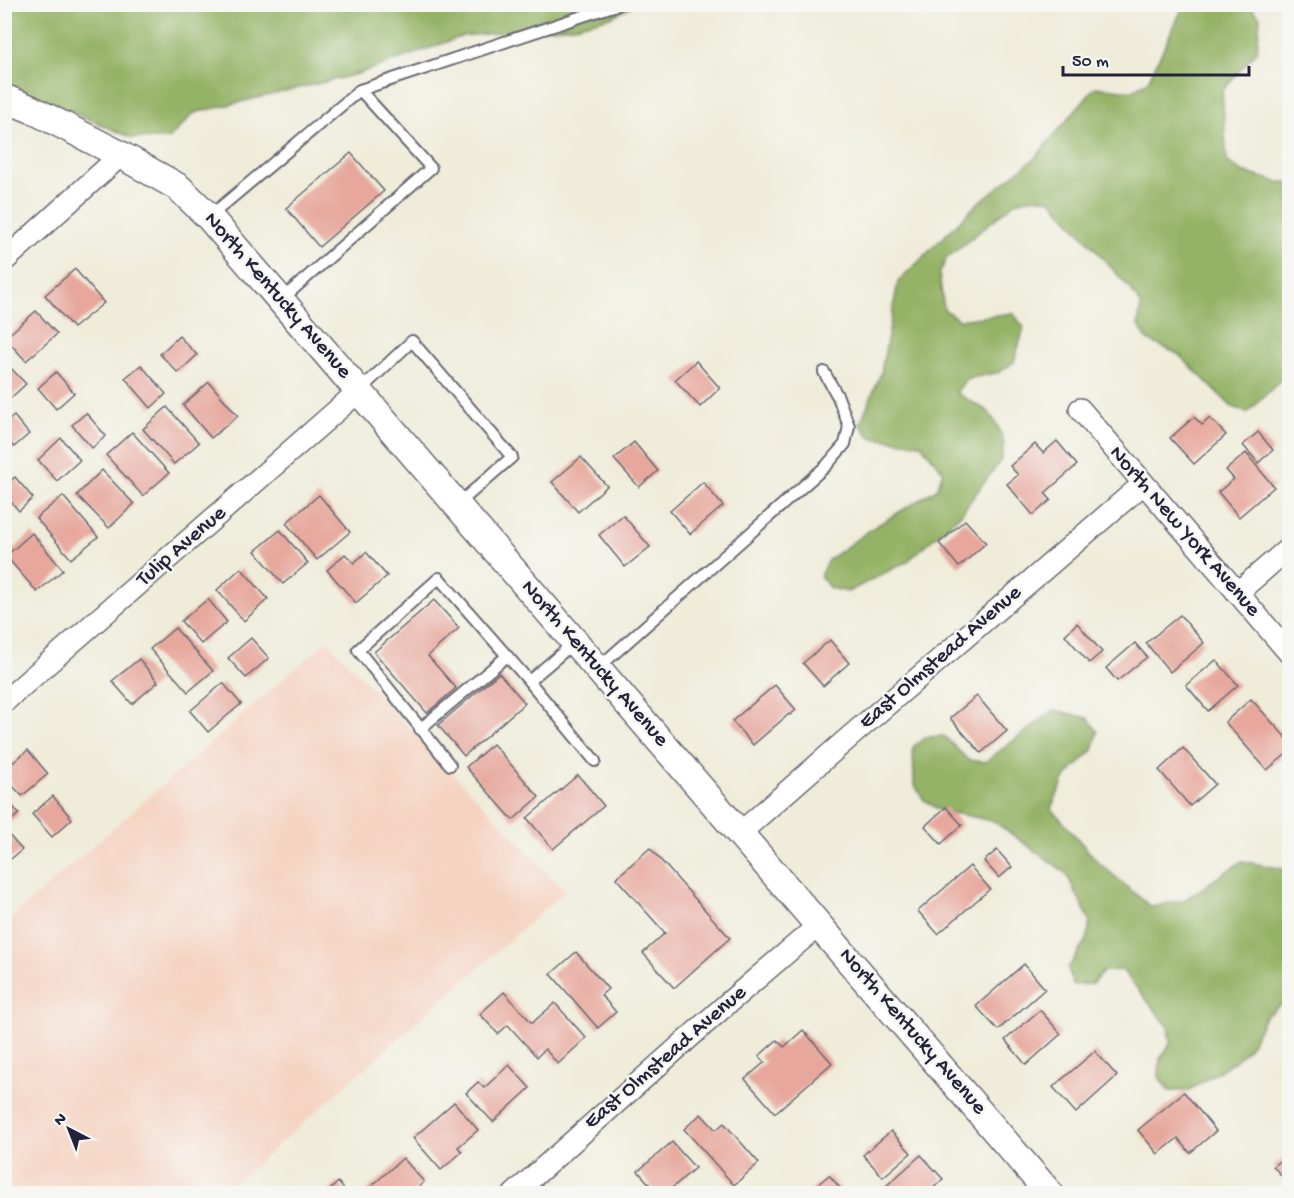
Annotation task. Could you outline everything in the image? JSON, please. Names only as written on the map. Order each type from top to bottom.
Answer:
[{"type":"street","name":"North Kentucky Avenue","points":[[4,98],[121,155],[178,187],[208,217],[1050,1194]]},
{"type":"street","points":[[4,261],[121,155]]},
{"type":"street","name":"Tulip Avenue","points":[[4,702],[359,391]]},
{"type":"street","name":"North New York Avenue","points":[[1080,409],[1290,654]]},
{"type":"street","name":"East Olmstead Avenue","points":[[740,833],[1143,484]]},
{"type":"street","points":[[1237,592],[1290,547]]},
{"type":"street","name":"East Olmstead Avenue","points":[[514,1194],[819,925]]},
{"type":"lane","points":[[208,217],[360,90],[619,4]]},
{"type":"lane","points":[[281,301],[431,168],[360,90]]},
{"type":"lane","points":[[359,391],[412,341],[512,457],[457,505]]},
{"type":"lane","points":[[598,668],[826,466],[845,444],[849,426],[825,372]]},
{"type":"lane","points":[[450,765],[358,650],[439,578],[595,761]]},
{"type":"lane","points":[[529,681],[575,642]]},
{"type":"lane","points":[[420,729],[507,656]]},
{"type":"shaded area","points":[[327,641],[565,891],[224,1193],[5,1193],[4,924]]},
{"type":"green space","points":[[4,5],[634,5],[611,17],[575,26],[463,36],[358,74],[194,113],[169,139],[132,138],[49,102],[13,98],[5,93]]},
{"type":"green space","points":[[1184,5],[1249,5],[1260,17],[1257,51],[1222,91],[1227,161],[1242,172],[1278,182],[1289,182],[1289,372],[1247,413],[1231,406],[1178,354],[1147,340],[1138,324],[1141,306],[1132,291],[1051,200],[1034,197],[1016,202],[947,258],[939,274],[944,309],[959,320],[1013,313],[1024,328],[1014,362],[1000,372],[966,379],[956,393],[988,411],[998,426],[1004,443],[1001,460],[960,515],[908,561],[848,592],[830,588],[820,576],[828,560],[873,528],[937,489],[943,471],[921,444],[871,438],[860,424],[881,373],[898,282],[978,203],[1035,158],[1095,87],[1132,91],[1148,81]]},
{"type":"green space","points":[[1054,710],[1088,718],[1098,732],[1093,750],[1066,776],[1051,808],[1098,862],[1151,907],[1184,900],[1242,861],[1289,870],[1289,1007],[1280,1005],[1265,1017],[1249,1048],[1235,1061],[1188,1091],[1169,1091],[1159,1077],[1160,1059],[1170,1044],[1168,1026],[1122,970],[1104,971],[1092,984],[1073,985],[1068,968],[1087,939],[1090,921],[1066,873],[993,821],[939,810],[924,800],[914,784],[913,747],[927,737],[944,736],[968,760],[985,762]]},
{"type":"building","points":[[351,153],[384,191],[319,247],[286,208]]},
{"type":"building","points":[[75,269],[104,303],[73,328],[45,295]]},
{"type":"building","points":[[36,311],[57,334],[26,361],[5,338]]},
{"type":"building","points":[[179,336],[197,355],[178,373],[160,354]]},
{"type":"building","points":[[4,361],[26,384],[4,404]]},
{"type":"building","points":[[696,361],[720,388],[700,407],[675,380]]},
{"type":"building","points":[[141,365],[166,394],[151,408],[125,378]]},
{"type":"building","points":[[56,372],[74,393],[56,409],[38,388]]},
{"type":"building","points":[[209,382],[238,416],[211,438],[183,405]]},
{"type":"building","points":[[167,407],[199,443],[174,464],[143,429]]},
{"type":"building","points":[[86,413],[106,436],[92,448],[72,425]]},
{"type":"building","points":[[14,416],[29,434],[14,447],[4,437],[4,424]]},
{"type":"building","points":[[1194,417],[1202,425],[1210,418],[1226,435],[1194,464],[1170,438]]},
{"type":"building","points":[[132,432],[169,473],[143,496],[106,455]]},
{"type":"building","points":[[1258,432],[1273,450],[1258,463],[1243,445]]},
{"type":"building","points":[[61,438],[80,460],[57,481],[38,460]]},
{"type":"building","points":[[1057,441],[1077,465],[1045,493],[1051,500],[1033,515],[1007,484],[1018,475],[1010,466],[1035,444],[1043,453]]},
{"type":"building","points":[[634,442],[658,471],[639,487],[614,459]]},
{"type":"building","points":[[1246,453],[1274,487],[1239,517],[1218,492],[1234,479],[1226,470]]},
{"type":"building","points":[[581,457],[607,486],[578,512],[552,482]]},
{"type":"building","points":[[102,470],[134,504],[109,528],[77,495]]},
{"type":"building","points":[[15,477],[33,498],[19,511],[4,494],[4,486]]},
{"type":"building","points":[[703,482],[723,506],[690,534],[670,511]]},
{"type":"building","points":[[319,495],[350,532],[317,560],[286,523]]},
{"type":"building","points":[[63,496],[98,537],[71,559],[36,518]]},
{"type":"building","points":[[623,515],[650,547],[625,567],[599,535]]},
{"type":"building","points":[[965,520],[986,543],[959,567],[939,543]]},
{"type":"building","points":[[280,530],[308,563],[283,584],[255,551]]},
{"type":"building","points":[[32,533],[63,570],[37,592],[6,556]]},
{"type":"building","points":[[366,552],[387,576],[356,603],[327,570],[345,554],[354,563]]},
{"type":"building","points":[[241,568],[268,599],[244,621],[217,590]]},
{"type":"building","points":[[208,599],[227,622],[201,644],[181,621]]},
{"type":"building","points":[[434,600],[459,628],[428,656],[456,688],[427,713],[374,652]]},
{"type":"building","points":[[1180,615],[1204,643],[1170,672],[1146,643]]},
{"type":"building","points":[[1077,623],[1102,652],[1089,663],[1065,635]]},
{"type":"building","points":[[175,628],[213,671],[188,692],[150,649]]},
{"type":"building","points":[[251,638],[269,658],[246,678],[228,658]]},
{"type":"building","points":[[830,640],[849,663],[823,686],[803,663]]},
{"type":"building","points":[[1135,643],[1147,657],[1117,681],[1106,668]]},
{"type":"building","points":[[139,659],[158,682],[132,704],[112,681]]},
{"type":"building","points":[[1216,660],[1238,685],[1208,711],[1186,685]]},
{"type":"building","points":[[499,673],[525,703],[464,756],[438,725]]},
{"type":"building","points":[[223,683],[241,704],[208,732],[190,711]]},
{"type":"building","points":[[775,685],[796,710],[753,745],[732,721]]},
{"type":"building","points":[[977,696],[1007,731],[981,753],[950,718]]},
{"type":"building","points":[[1251,699],[1290,742],[1290,751],[1267,770],[1225,722]]},
{"type":"building","points":[[493,744],[539,797],[513,820],[466,767]]},
{"type":"building","points":[[1183,748],[1215,784],[1190,806],[1159,770]]},
{"type":"building","points":[[28,750],[48,774],[22,796],[4,776],[4,770]]},
{"type":"building","points":[[578,775],[604,806],[553,849],[527,818]]},
{"type":"building","points":[[4,796],[19,814],[4,826]]},
{"type":"building","points":[[53,796],[72,819],[52,837],[32,814]]},
{"type":"building","points":[[946,807],[962,825],[941,844],[925,826]]},
{"type":"building","points":[[7,833],[22,850],[7,862],[4,859],[4,836]]},
{"type":"building","points":[[650,848],[730,938],[674,988],[643,953],[665,933],[616,878]]},
{"type":"building","points":[[997,850],[1012,867],[999,878],[984,861]]},
{"type":"building","points":[[970,866],[990,889],[938,934],[918,911]]},
{"type":"building","points":[[576,952],[608,989],[601,995],[616,1012],[598,1028],[551,974]]},
{"type":"building","points":[[1024,964],[1045,989],[998,1030],[976,1006]]},
{"type":"building","points":[[504,992],[532,1023],[555,1003],[586,1038],[558,1064],[545,1049],[537,1057],[508,1025],[498,1034],[480,1014]]},
{"type":"building","points":[[1040,1010],[1061,1034],[1026,1065],[1005,1040]]},
{"type":"building","points":[[803,1030],[832,1063],[775,1113],[745,1079],[765,1062],[759,1056],[777,1040],[784,1047]]},
{"type":"building","points":[[1095,1051],[1117,1076],[1076,1113],[1053,1087]]},
{"type":"building","points":[[509,1065],[530,1088],[493,1122],[466,1093],[478,1082],[484,1088]]},
{"type":"building","points":[[1184,1092],[1216,1131],[1190,1153],[1178,1138],[1158,1154],[1138,1130]]},
{"type":"building","points":[[454,1102],[478,1130],[458,1147],[462,1152],[441,1170],[413,1138]]},
{"type":"building","points":[[701,1114],[716,1130],[724,1123],[759,1163],[734,1185],[684,1129]]},
{"type":"building","points":[[891,1131],[911,1153],[883,1177],[863,1155]]},
{"type":"building","points":[[672,1142],[695,1168],[665,1194],[658,1194],[638,1171]]},
{"type":"building","points":[[1290,1153],[1290,1185],[1273,1166]]},
{"type":"building","points":[[921,1155],[943,1179],[927,1194],[890,1194],[885,1187]]},
{"type":"building","points":[[403,1158],[424,1182],[411,1194],[369,1194],[366,1191]]},
{"type":"building","points":[[829,1175],[845,1194],[815,1194],[811,1190]]},
{"type":"building","points":[[338,1182],[348,1194],[326,1194]]}]
